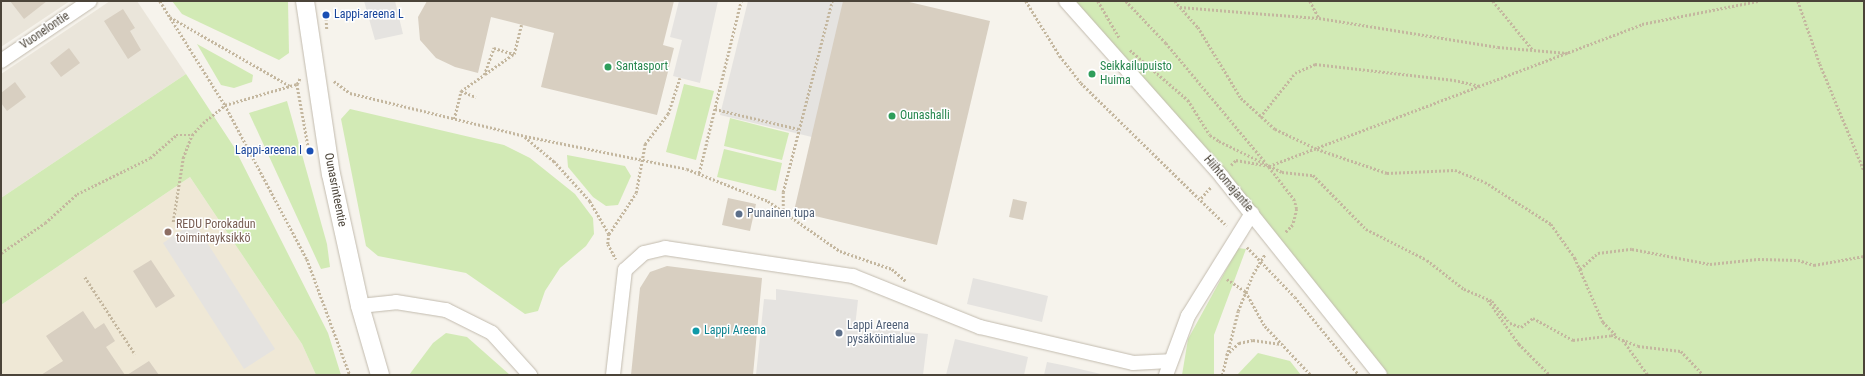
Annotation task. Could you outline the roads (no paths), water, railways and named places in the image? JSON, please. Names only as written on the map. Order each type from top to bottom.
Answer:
[{"type":"street","name":"Vuonelontie","points":[[1,61],[90,1]]},
{"type":"street","name":"Ounasrinteentie","points":[[304,1],[331,174],[360,306],[380,375]]},
{"type":"street","name":"Hiihtomajantie","points":[[1066,1],[1122,60],[1252,212],[1380,375]]},
{"type":"street","points":[[613,375],[625,270],[644,253],[665,248],[792,264],[870,281],[980,327],[1133,363],[1168,368],[1188,316],[1214,270],[1252,212]]},
{"type":"street","points":[[360,306],[396,302],[446,310],[492,333],[530,375]]},
{"type":"place","name":"Lappi-areena L","points":[[326,15]]},
{"type":"place","name":"Santasport","points":[[608,67]]},
{"type":"place","name":"Seikkailupuisto Huima","points":[[1092,74]]},
{"type":"place","name":"Ounashalli","points":[[892,116]]},
{"type":"place","name":"Lappi-areena I","points":[[310,151]]},
{"type":"place","name":"Punainen tupa","points":[[739,214]]},
{"type":"place","name":"REDU Porokadun toimintayksikkö","points":[[168,232]]},
{"type":"place","name":"Lappi Areena","points":[[696,331]]},
{"type":"place","name":"Lappi Areena pysäköintialue","points":[[839,333]]}]
